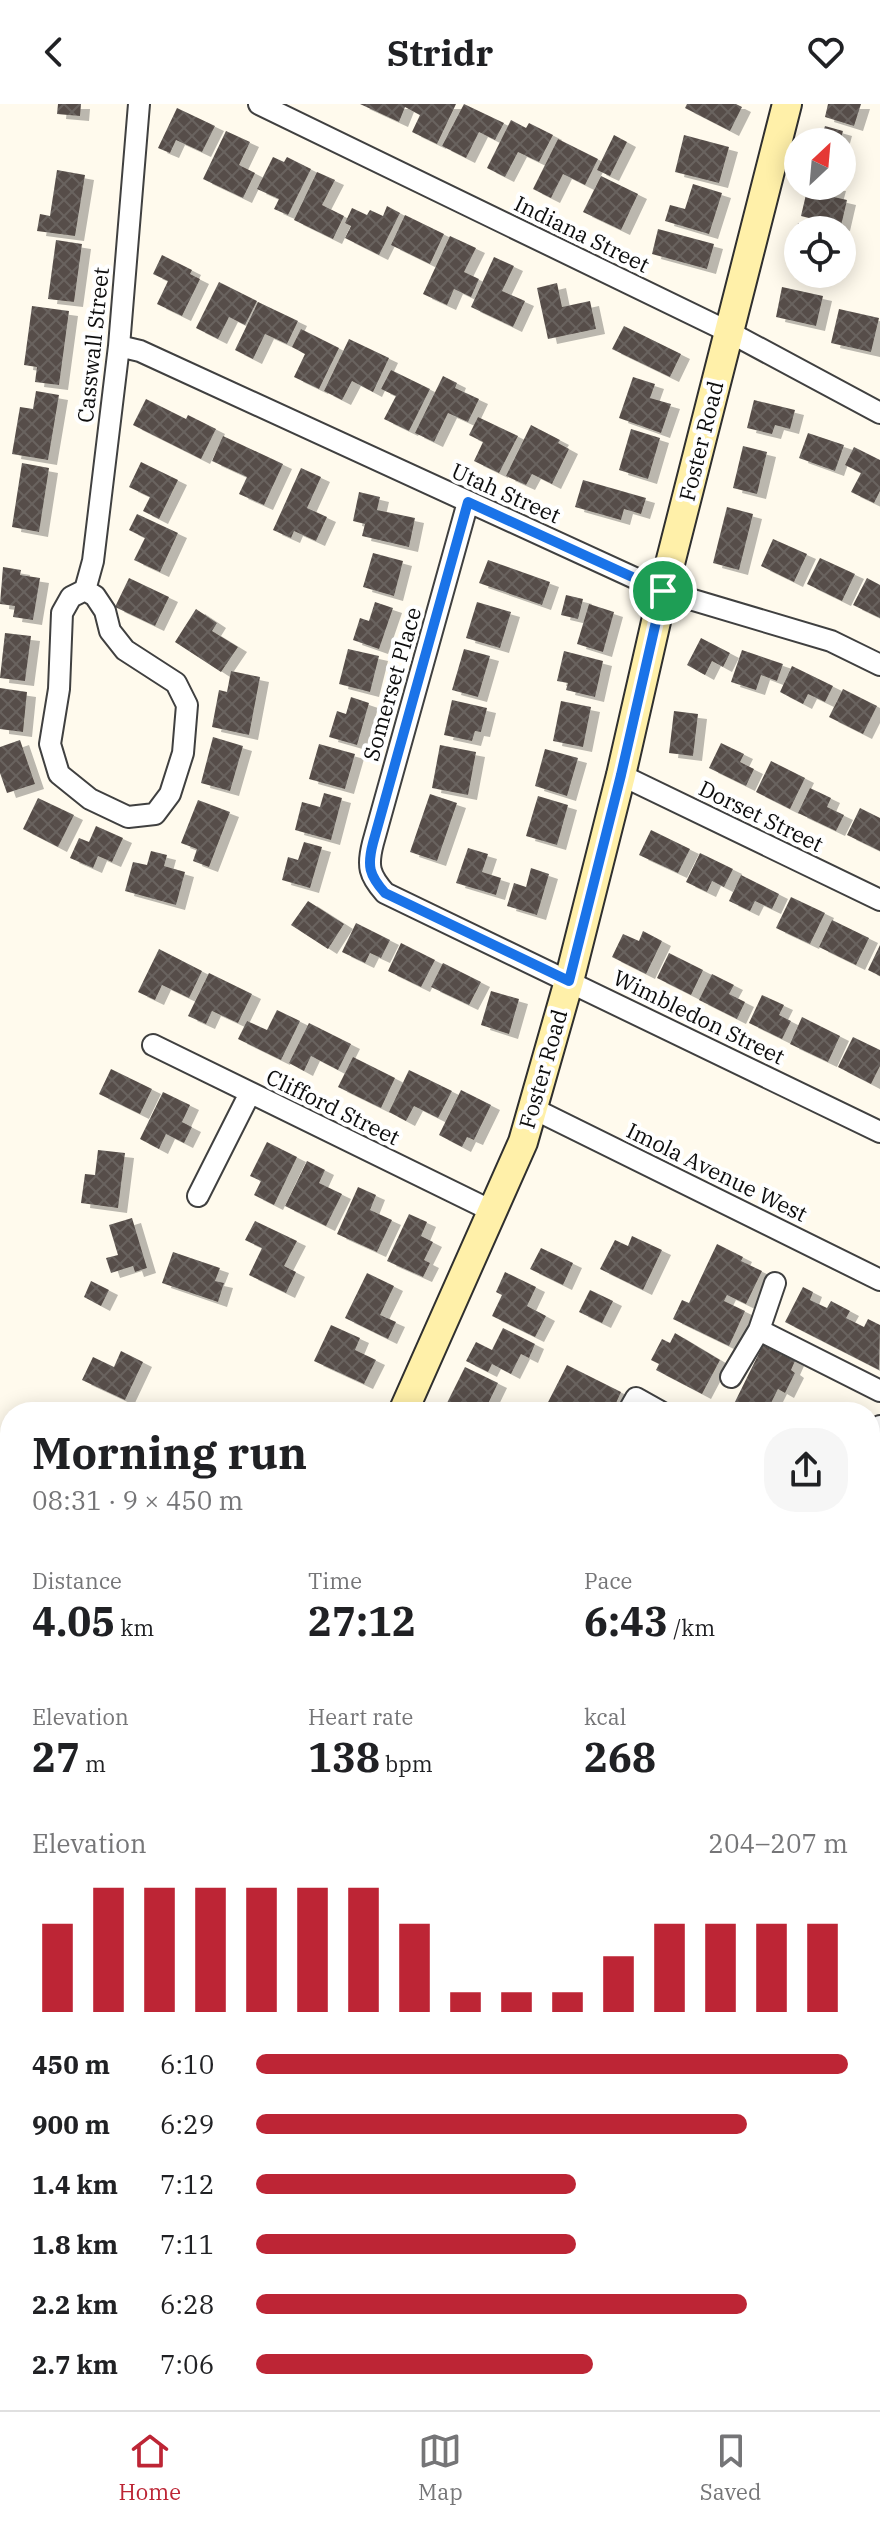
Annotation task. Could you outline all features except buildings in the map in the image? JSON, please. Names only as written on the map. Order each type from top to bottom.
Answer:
[{"type":"street","name":"Casswall Street","points":[[85,590],[95,596],[105,611],[110,631],[125,650],[176,683],[187,705],[183,753],[170,794],[155,814],[128,817],[90,799],[59,774],[50,744],[59,689],[62,613],[71,597],[85,590],[93,561],[119,346],[139,104]]},
{"type":"street","name":"Indiana Street","points":[[259,104],[729,332],[880,413]]},
{"type":"street","name":"Foster Road","points":[[407,1402],[523,1142],[569,981],[663,591],[787,104]]},
{"type":"street","name":"Utah Street","points":[[119,346],[140,351],[663,591],[831,641],[880,665]]},
{"type":"street","name":"Somerset Place","points":[[372,879],[369,859],[373,843],[468,502]]},
{"type":"street","name":"Dorset Street","points":[[621,775],[880,900]]},
{"type":"street","name":"Wimbledon Street","points":[[372,879],[385,893],[880,1132]]},
{"type":"street","name":"Clifford Street","points":[[153,1045],[492,1211]]},
{"type":"street","points":[[198,1196],[250,1093]]},
{"type":"street","name":"Imola Avenue West","points":[[532,1108],[880,1280]]},
{"type":"street","points":[[731,1377],[759,1330],[775,1283]]},
{"type":"street","points":[[759,1330],[880,1391]]},
{"type":"route","points":[[468,502],[663,591],[569,981],[385,893],[372,879],[369,859],[468,502]]}]
